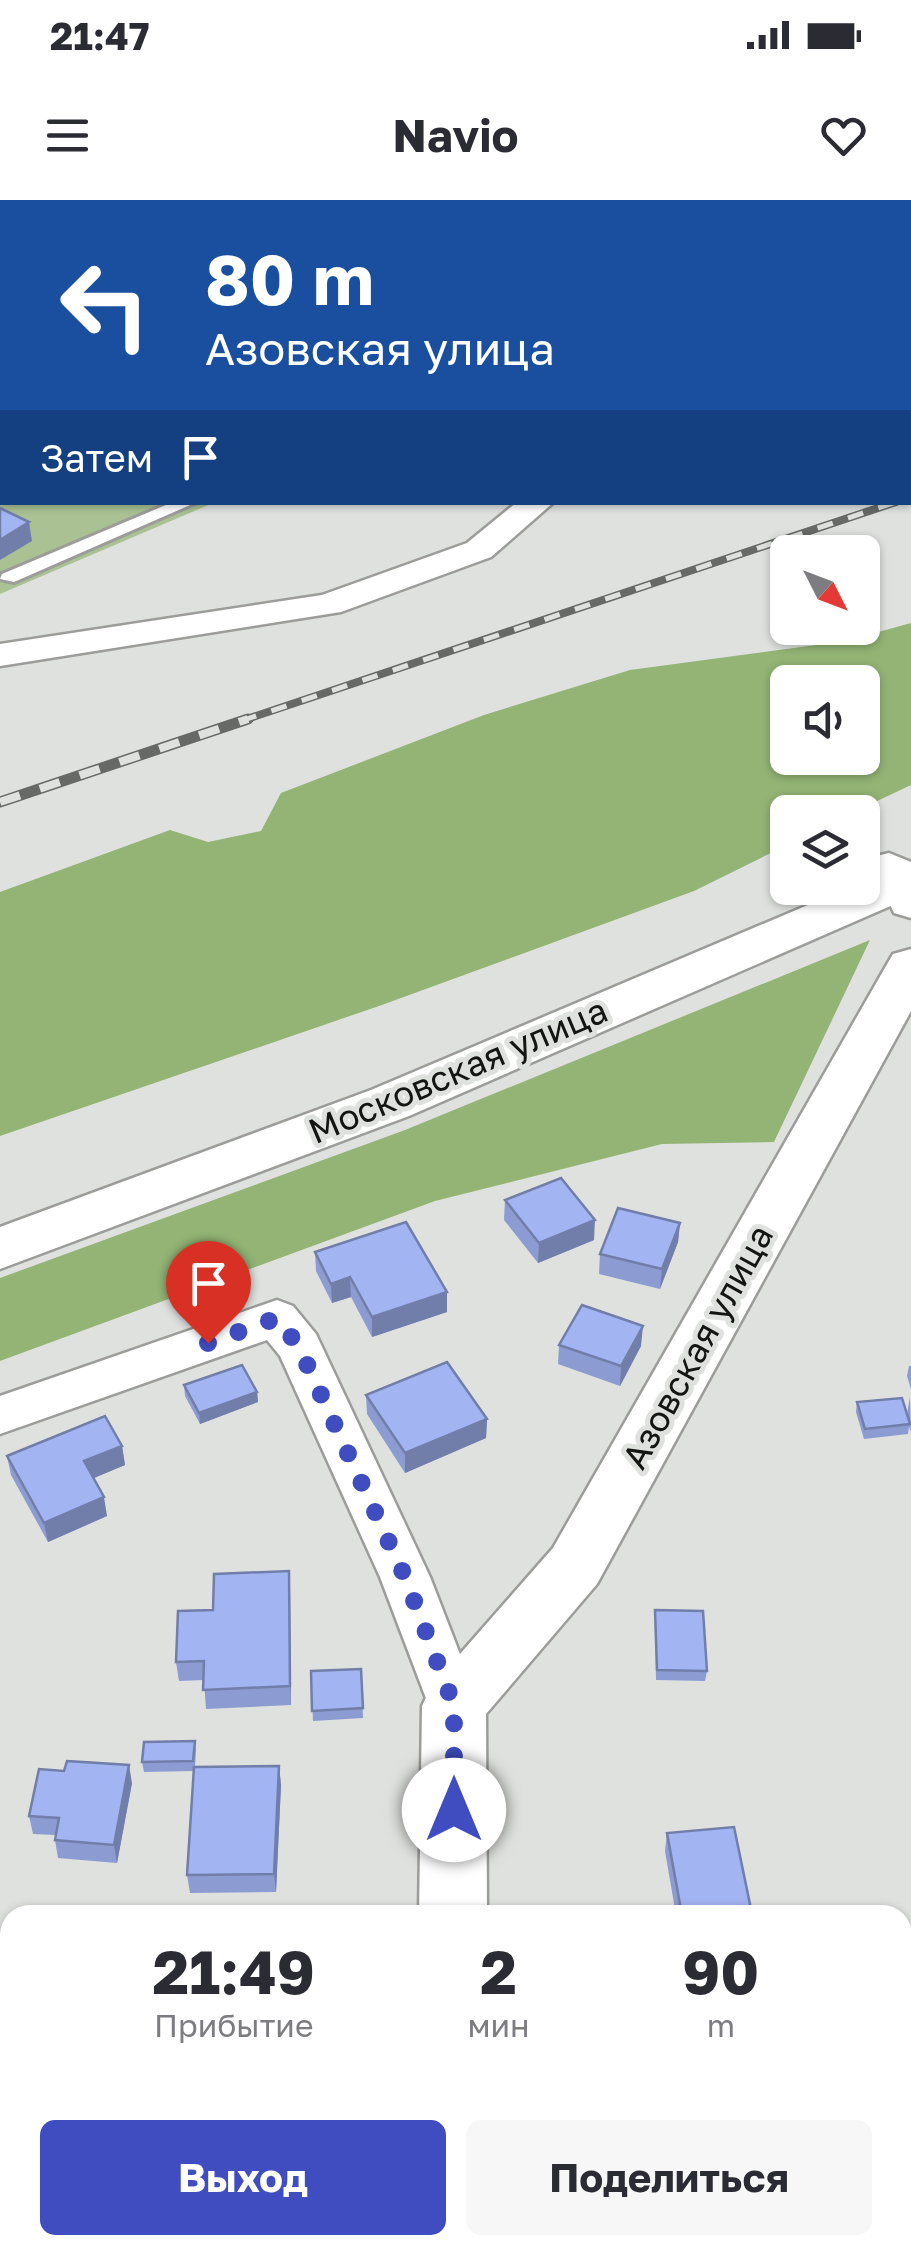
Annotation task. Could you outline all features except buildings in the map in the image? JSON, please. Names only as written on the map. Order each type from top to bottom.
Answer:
[{"type":"main road","name":"Московская улица","points":[[0,1227],[378,1087],[891,880]]},
{"type":"main road","name":"Московская улица","points":[[0,1249],[390,1104],[891,880]]},
{"type":"main road","name":"Азовская улица","points":[[454,1706],[575,1566],[911,966]]},
{"type":"main road","points":[[453,1905],[454,1706]]},
{"type":"street","points":[[0,655],[329,605],[480,550],[534,505]]},
{"type":"street","points":[[0,632],[42,649]]},
{"type":"street","points":[[0,1415],[277,1318],[299,1347],[405,1577],[454,1706]]},
{"type":"lane","points":[[8,578],[182,505]]},
{"type":"green space","points":[[0,505],[208,505],[0,594]]},
{"type":"green space","points":[[911,623],[911,785],[880,800],[880,795],[770,795],[770,853],[694,891],[379,1006],[0,1136],[0,892],[170,830],[208,842],[261,831],[281,793],[484,715],[630,670],[816,645],[880,645],[880,632]]},
{"type":"green space","points":[[870,940],[774,1142],[662,1144],[435,1201],[0,1361],[0,1278],[405,1130]]},
{"type":"railway","points":[[241,721],[887,505]]},
{"type":"railway","points":[[0,802],[248,719]]},
{"type":"route","points":[[208,1343],[277,1318],[299,1347],[405,1577],[454,1706],[454,1810]]}]
